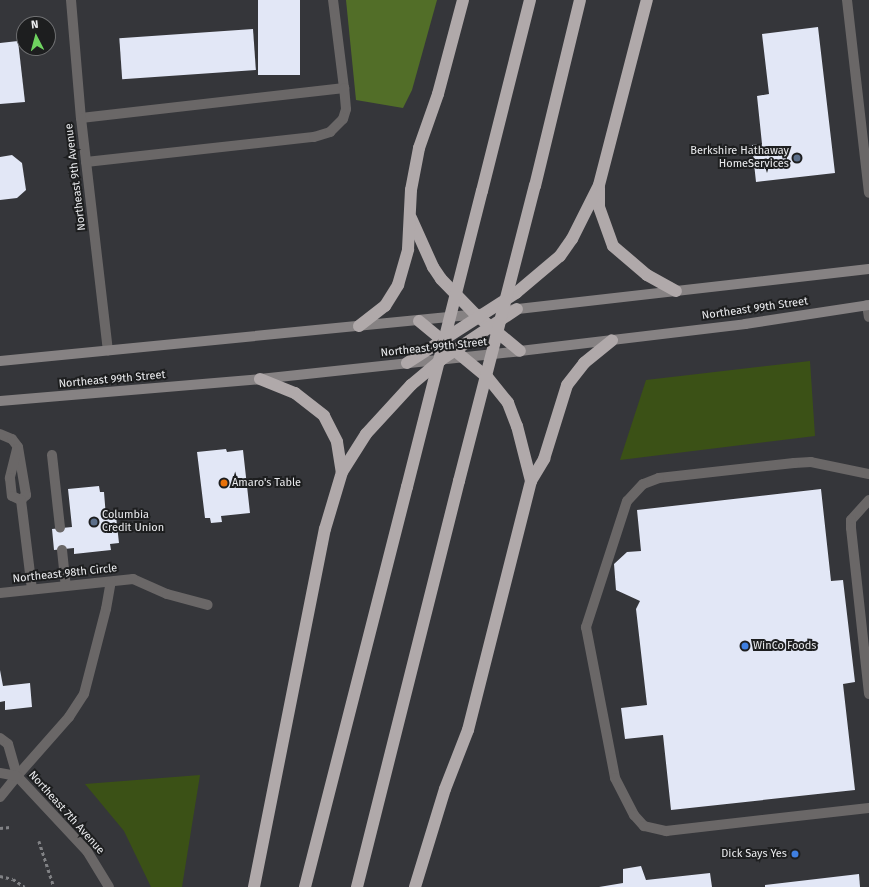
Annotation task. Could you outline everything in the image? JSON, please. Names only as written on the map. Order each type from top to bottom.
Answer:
[{"type":"highway","points":[[359,326],[385,306],[398,285],[408,249],[411,190],[419,148],[438,94],[463,0]]},
{"type":"highway","points":[[305,887],[530,0]]},
{"type":"highway","points":[[356,887],[535,186],[580,0]]},
{"type":"highway","points":[[407,363],[479,315],[516,293],[560,256],[572,240],[599,185],[647,0]]},
{"type":"highway","points":[[599,185],[599,207],[613,246],[647,275],[676,291]]},
{"type":"highway","points":[[410,216],[433,267],[490,327],[520,351]]},
{"type":"highway","points":[[254,887],[325,529],[342,472],[366,434],[411,385],[442,359],[457,354],[490,327],[516,309]]},
{"type":"highway","points":[[419,321],[441,341],[488,378],[508,403],[517,426],[531,481]]},
{"type":"highway","points":[[415,887],[445,789],[468,730],[531,481],[544,459],[567,385],[584,362],[612,340]]},
{"type":"highway","points":[[260,379],[295,394],[324,416],[337,442],[342,472]]},
{"type":"main road","points":[[0,361],[479,315],[516,309],[869,269]]},
{"type":"main road","name":"Northeast 99th Street","points":[[457,354],[520,351],[746,324],[868,305]]},
{"type":"main road","name":"Northeast 99th Street","points":[[0,401],[260,379],[442,359]]},
{"type":"street","name":"Northeast 9th Avenue","points":[[71,0],[81,118],[108,350]]},
{"type":"street","points":[[86,162],[314,137],[330,132],[343,119],[346,109],[332,0]]},
{"type":"street","points":[[847,0],[869,193]]},
{"type":"street","points":[[81,118],[344,88]]},
{"type":"street","points":[[868,305],[869,317]]},
{"type":"street","points":[[0,434],[12,439],[18,447],[26,495],[21,500]]},
{"type":"street","points":[[18,447],[10,478],[12,496],[21,500]]},
{"type":"street","points":[[52,455],[60,528]]},
{"type":"street","points":[[869,474],[811,462],[659,478],[643,484],[627,501],[586,627],[615,778],[634,814],[644,826],[666,831],[869,808]]},
{"type":"street","points":[[21,500],[32,589]]},
{"type":"street","points":[[869,500],[851,520],[851,528],[869,694]]},
{"type":"street","points":[[62,550],[66,586]]},
{"type":"street","name":"Northeast 98th Circle","points":[[0,593],[133,579],[167,594],[208,605]]},
{"type":"street","points":[[0,797],[70,717],[84,694],[111,582]]},
{"type":"street","name":"Northeast 7th Avenue","points":[[0,738],[8,744],[17,776],[87,851],[109,887]]},
{"type":"street","name":"Northeast 7th Avenue","points":[[0,772],[17,776]]},
{"type":"path","points":[[0,828],[10,827]]},
{"type":"path","points":[[39,841],[54,887]]},
{"type":"path","points":[[0,876],[13,879],[25,887]]},
{"type":"green space","points":[[346,0],[437,0],[412,90],[403,108],[356,100]]},
{"type":"green space","points":[[810,361],[815,436],[620,460],[646,380]]},
{"type":"green space","points":[[200,775],[182,887],[151,887],[124,831],[85,784]]},
{"type":"building","points":[[258,0],[300,0],[300,75],[258,75]]},
{"type":"building","points":[[818,27],[835,173],[756,182],[752,145],[762,144],[757,96],[769,94],[762,34]]},
{"type":"building","points":[[253,29],[256,70],[122,79],[119,38]]},
{"type":"building","points":[[16,41],[16,56],[20,56],[25,102],[0,104],[0,43]]},
{"type":"building","points":[[12,155],[22,163],[26,190],[17,198],[0,200],[0,157]]},
{"type":"building","name":"Amaro's Table","points":[[226,449],[227,452],[243,450],[250,513],[221,516],[222,522],[211,523],[210,518],[205,518],[197,452]]},
{"type":"building","name":"Columbia Credit Union","points":[[99,486],[100,492],[104,492],[106,517],[116,516],[119,543],[110,544],[111,550],[74,554],[74,548],[54,550],[52,529],[72,527],[68,489]]},
{"type":"building","name":"WinCo Foods","points":[[821,489],[831,581],[843,580],[855,682],[843,684],[855,790],[671,810],[663,735],[625,739],[621,708],[647,705],[636,609],[640,601],[616,590],[614,564],[627,552],[641,551],[637,510]]},
{"type":"building","points":[[0,670],[3,686],[30,683],[32,707],[5,710],[5,701],[0,702]]},
{"type":"building","points":[[641,866],[646,880],[710,873],[712,887],[599,887],[623,883],[623,869]]},
{"type":"building","points":[[859,874],[860,887],[765,887],[765,885]]},
{"type":"place","name":"Berkshire Hathaway HomeServices","points":[[797,158]]},
{"type":"place","name":"Amaro's Table","points":[[224,483]]},
{"type":"place","name":"Columbia Credit Union","points":[[94,522]]},
{"type":"place","name":"WinCo Foods","points":[[745,646]]},
{"type":"place","name":"Dick Says Yes","points":[[795,854]]}]
